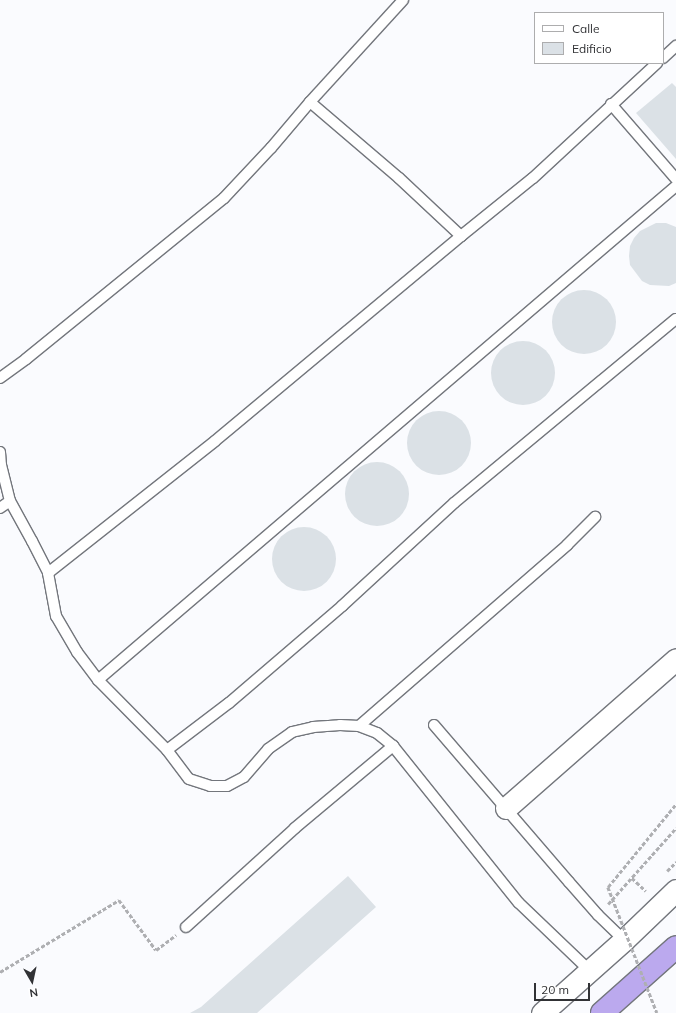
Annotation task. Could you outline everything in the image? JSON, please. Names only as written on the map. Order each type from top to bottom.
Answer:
[{"type":"highway","points":[[602,1013],[676,947]]},
{"type":"street","points":[[506,808],[676,658]]},
{"type":"street","points":[[542,1013],[624,940],[671,881]]},
{"type":"lane","points":[[0,378],[26,359],[224,198],[271,148],[310,102],[403,0]]},
{"type":"lane","points":[[664,57],[676,46]]},
{"type":"lane","points":[[48,573],[216,442],[461,236],[533,178],[656,64]]},
{"type":"lane","points":[[310,102],[393,173],[461,236]]},
{"type":"lane","points":[[611,104],[676,179]]},
{"type":"lane","points":[[98,680],[676,186]]},
{"type":"lane","points":[[167,750],[229,703],[342,606],[454,503],[676,319]]},
{"type":"lane","points":[[0,452],[0,465],[10,501],[48,573],[56,616],[77,652],[98,680],[167,750],[189,778],[210,786],[227,786],[244,777],[268,749],[292,732],[314,727],[340,725],[359,726],[377,733],[393,746],[519,903],[589,970]]},
{"type":"lane","points":[[0,508],[10,501]]},
{"type":"lane","points":[[359,726],[566,545],[595,517]]},
{"type":"lane","points":[[434,725],[598,915],[624,940]]},
{"type":"lane","points":[[186,928],[295,828],[393,746]]},
{"type":"path","points":[[657,1013],[608,887],[676,804]]},
{"type":"path","points":[[598,915],[676,828]]},
{"type":"path","points":[[671,881],[676,862]]},
{"type":"path","points":[[632,878],[646,892],[651,887]]},
{"type":"path","points":[[0,972],[119,900],[156,950],[186,928]]},
{"type":"building","points":[[672,83],[676,87],[676,159],[636,113]]},
{"type":"building","points":[[656,223],[666,223],[676,227],[676,283],[669,286],[650,285],[642,281],[630,265],[630,246],[634,238],[640,231]]},
{"type":"building","points":[[584,290],[596,292],[607,299],[614,310],[616,322],[614,334],[607,345],[596,352],[584,354],[572,352],[561,345],[554,334],[552,322],[554,310],[561,299],[572,292]]},
{"type":"building","points":[[523,341],[535,343],[546,350],[553,361],[555,373],[553,385],[546,396],[535,403],[523,405],[511,403],[500,396],[493,385],[491,373],[493,361],[500,350],[511,343]]},
{"type":"building","points":[[439,411],[451,413],[462,420],[469,431],[471,443],[469,455],[462,466],[451,473],[439,475],[427,473],[416,466],[409,455],[407,443],[409,431],[416,420],[427,413]]},
{"type":"building","points":[[377,462],[389,464],[400,471],[407,482],[409,494],[407,506],[400,517],[389,524],[377,526],[365,524],[354,517],[347,506],[345,494],[347,482],[354,471],[365,464]]},
{"type":"building","points":[[304,527],[316,529],[327,536],[334,547],[336,559],[334,571],[327,582],[316,589],[304,591],[292,589],[281,582],[274,571],[272,559],[274,547],[281,536],[292,529]]},
{"type":"building","points":[[348,876],[376,907],[257,1013],[190,1013],[201,1007]]}]
